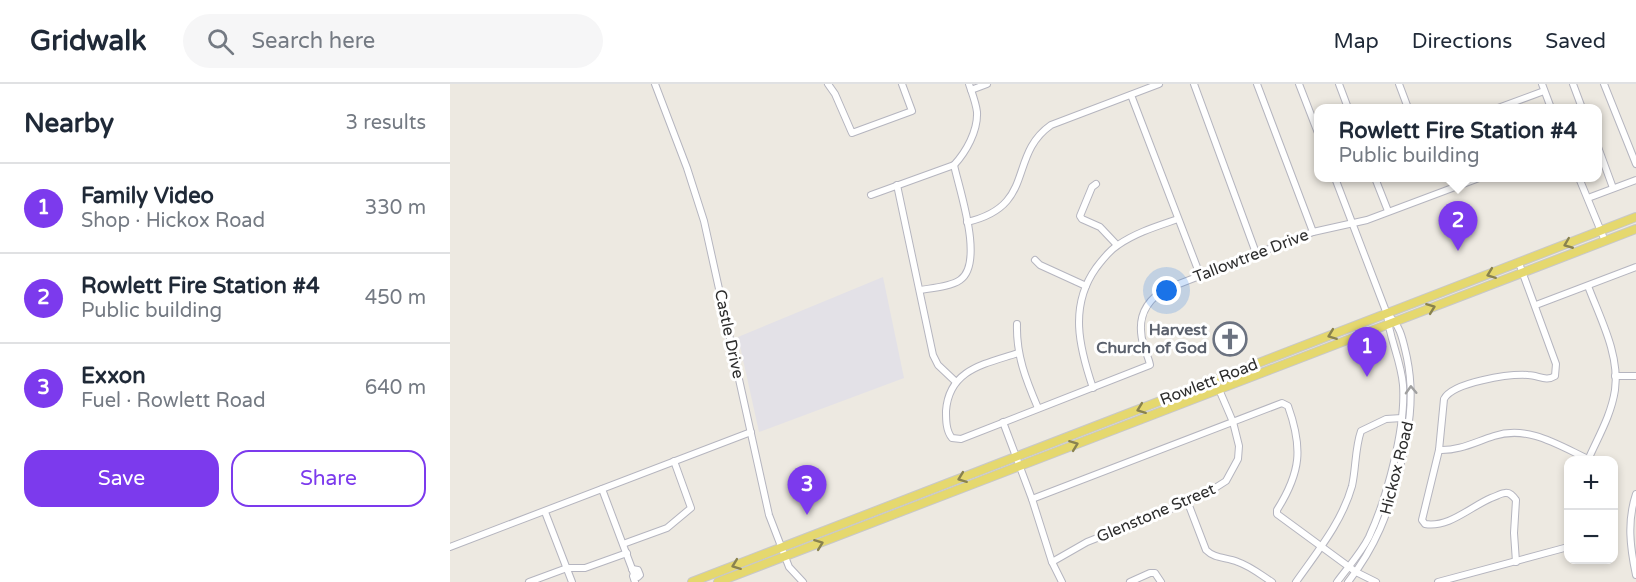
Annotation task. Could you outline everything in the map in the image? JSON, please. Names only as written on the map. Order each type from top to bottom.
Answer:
[{"type":"main road","name":"Rowlett Road","points":[[783,552],[926,492],[1636,217]]},
{"type":"main road","name":"Rowlett Road","points":[[783,552],[929,502],[1636,229]]},
{"type":"main road","points":[[926,492],[929,502]]},
{"type":"main road","points":[[692,582],[783,552]]},
{"type":"main road","points":[[718,582],[783,552]]},
{"type":"street","name":"Castle Drive","points":[[654,84],[697,197],[710,244],[765,501],[789,567],[803,582]]},
{"type":"street","points":[[828,84],[835,94],[852,133],[912,111],[902,84]]},
{"type":"street","points":[[871,195],[954,165],[966,149],[976,125],[977,111],[970,87],[987,84]]},
{"type":"street","points":[[967,222],[988,216],[1006,204],[1014,191],[1030,150],[1043,130],[1061,120],[1159,84]]},
{"type":"street","points":[[1194,84],[1256,254]]},
{"type":"street","points":[[1257,84],[1313,232]]},
{"type":"street","points":[[1299,84],[1314,123]]},
{"type":"street","points":[[1339,84],[1346,104]]},
{"type":"street","points":[[1399,84],[1406,104]]},
{"type":"street","points":[[1573,84],[1580,104]]},
{"type":"street","points":[[1604,84],[1636,164]]},
{"type":"street","points":[[1507,104],[1543,87],[1549,104]]},
{"type":"street","points":[[1131,95],[1200,276]]},
{"type":"street","points":[[1602,158],[1613,188]]},
{"type":"street","points":[[920,290],[956,283],[964,276],[971,255],[967,222],[954,165]]},
{"type":"street","points":[[1588,198],[1636,180]]},
{"type":"street","name":"Hickox Road","points":[[1337,182],[1387,314],[1401,372],[1402,418],[1399,438],[1378,516],[1368,538],[1337,582]]},
{"type":"street","points":[[1377,182],[1388,211]]},
{"type":"street","name":"Tallowtree Drive","points":[[1093,388],[1150,365],[1140,334],[1142,314],[1145,307],[1159,293],[1313,232],[1353,224],[1466,182]]},
{"type":"street","points":[[1581,182],[1605,241]]},
{"type":"street","points":[[1096,184],[1092,186],[1080,216],[1100,227],[1117,245]]},
{"type":"street","points":[[897,185],[935,360],[956,381]]},
{"type":"street","points":[[1018,353],[976,367],[956,381],[946,407],[947,428],[952,438],[961,438],[1093,388],[1082,355],[1078,328],[1080,303],[1086,286],[1098,266],[1117,245],[1146,230],[1178,219]]},
{"type":"street","points":[[1035,260],[1040,265],[1086,286]]},
{"type":"street","points":[[1516,562],[1514,533],[1516,500],[1511,494],[1505,493],[1480,503],[1452,520],[1429,525],[1422,520],[1439,450],[1444,399],[1447,394],[1451,390],[1478,381],[1506,376],[1529,375],[1550,379],[1555,376],[1556,364],[1519,263]]},
{"type":"street","points":[[1536,305],[1636,267]]},
{"type":"street","points":[[1588,286],[1612,352],[1615,376],[1615,389],[1610,411],[1590,456]]},
{"type":"street","points":[[1387,314],[1396,321]]},
{"type":"street","name":"Hickox Road","points":[[1348,582],[1375,541],[1388,512],[1406,444],[1411,409],[1409,371],[1396,321]]},
{"type":"street","points":[[1017,324],[1018,353],[1025,378],[1038,408]]},
{"type":"street","points":[[1401,372],[1409,371]]},
{"type":"street","points":[[1615,376],[1636,376]]},
{"type":"street","name":"Glenstone Street","points":[[1052,562],[1087,543],[1213,491],[1232,474],[1238,459],[1239,446],[1233,422],[1215,380]]},
{"type":"street","points":[[1032,499],[1282,403],[1288,406],[1297,434],[1298,456],[1292,482],[1277,514],[1356,572],[1376,582]]},
{"type":"street","points":[[1296,582],[1321,547],[1346,504],[1361,431],[1386,419],[1402,418]]},
{"type":"street","points":[[1003,422],[1032,499],[1052,562],[1062,582]]},
{"type":"street","points":[[450,546],[545,512],[751,432]]},
{"type":"street","points":[[1439,450],[1450,451],[1504,434],[1521,433],[1538,436],[1580,456]]},
{"type":"street","points":[[623,544],[667,528],[692,508],[674,461]]},
{"type":"street","points":[[602,489],[636,577]]},
{"type":"street","points":[[1636,494],[1629,524],[1636,574]]},
{"type":"street","points":[[1188,503],[1206,550],[1210,554],[1239,562],[1272,582]]},
{"type":"street","points":[[545,512],[572,582]]},
{"type":"street","points":[[1438,582],[1564,549]]},
{"type":"street","points":[[529,582],[567,568],[585,568],[627,553]]},
{"type":"street","points":[[1130,582],[1150,573],[1155,573],[1161,582]]},
{"type":"shaded area","points":[[883,277],[904,378],[759,432],[738,337]]},
{"type":"place","name":"Rowlett Fire Station #4","points":[[1458,251]]},
{"type":"place","name":"Harvest Church of God","points":[[1230,339]]},
{"type":"place","name":"Family Video","points":[[1367,377]]},
{"type":"place","name":"Exxon","points":[[807,515]]}]
